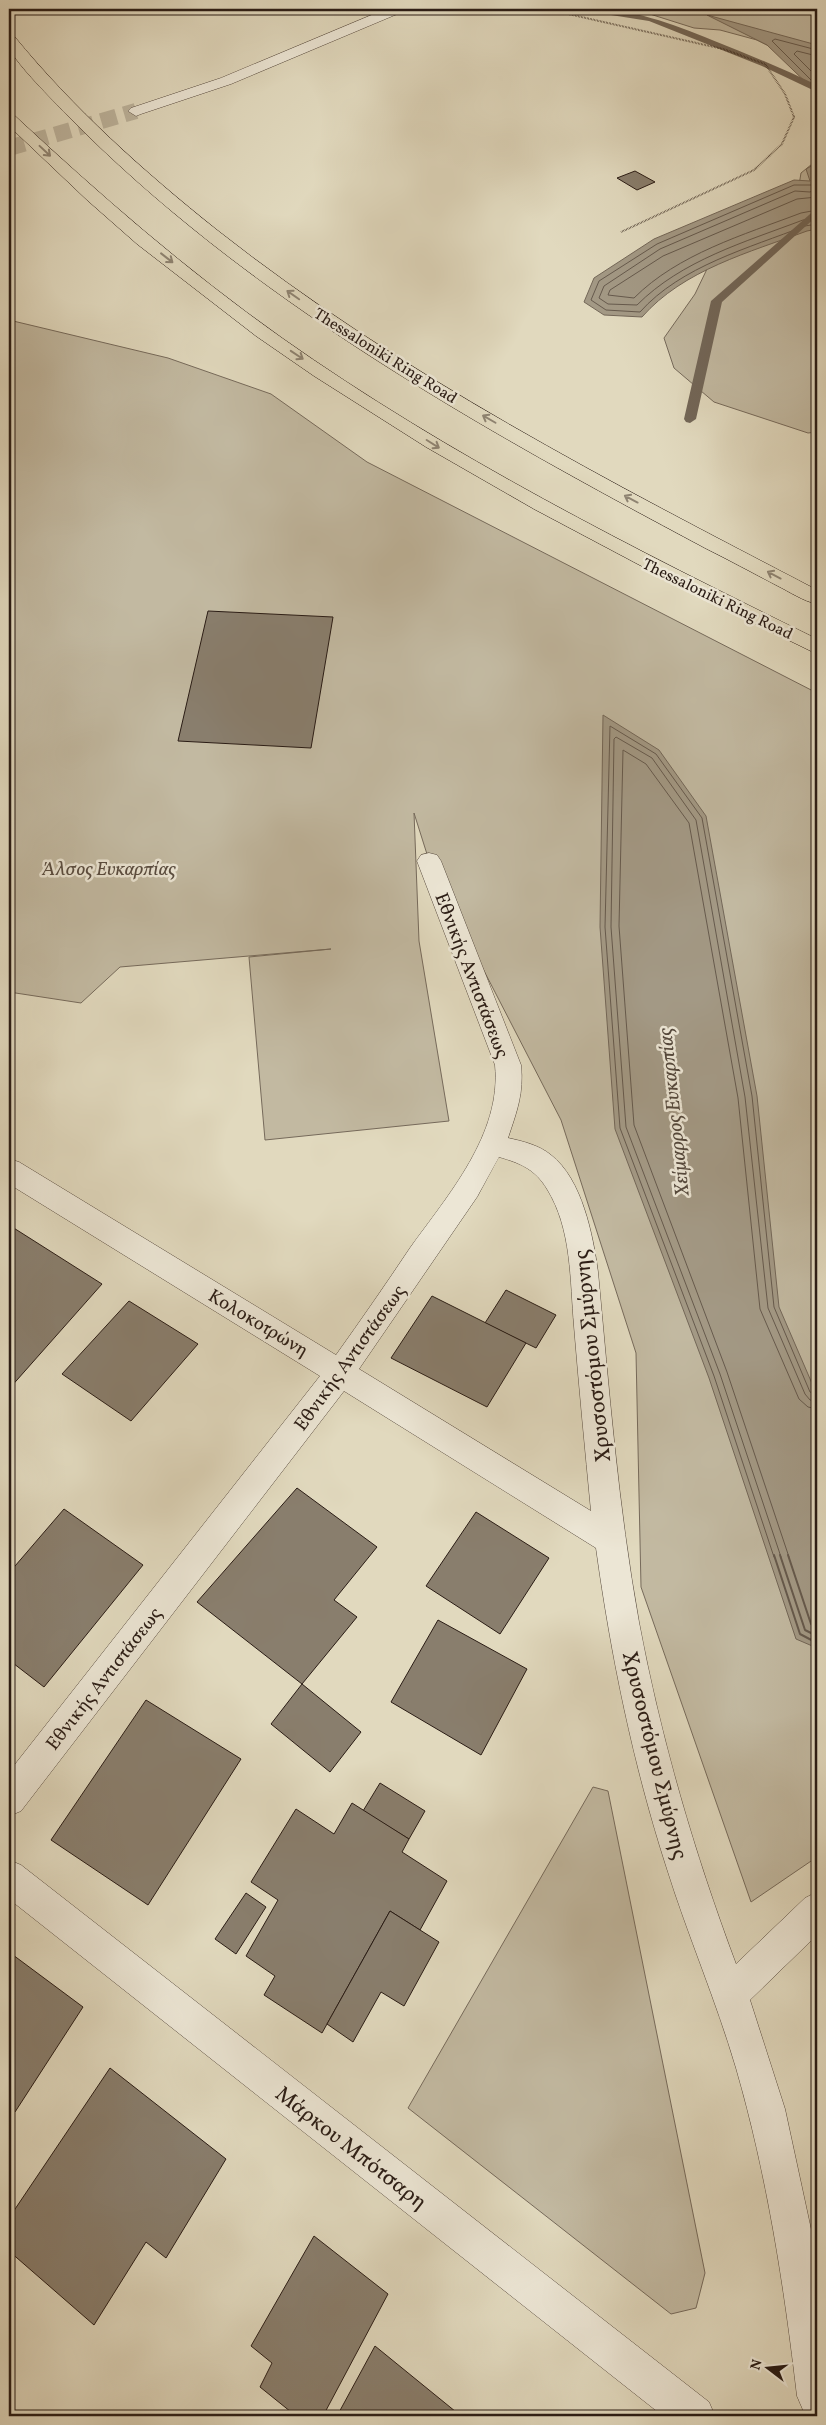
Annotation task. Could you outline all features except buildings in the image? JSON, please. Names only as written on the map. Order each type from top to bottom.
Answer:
[{"type":"highway","name":"Thessaloniki Ring Road","points":[[9,40],[55,94],[128,166],[206,231],[316,312],[433,386],[530,443],[817,598]]},
{"type":"highway","name":"Thessaloniki Ring Road","points":[[9,118],[105,208],[149,244],[264,333],[339,384],[438,446],[528,499],[630,554],[817,647]]},
{"type":"street","points":[[136,111],[226,81],[397,9]]},
{"type":"street","name":"Εθνικής Αντιστάσεως","points":[[9,1799],[341,1372],[467,1189],[492,1144],[505,1109],[510,1085],[508,1065],[429,860]]},
{"type":"street","name":"Χρυσοστόμου Σμύρνης","points":[[492,1144],[524,1154],[541,1162],[554,1176],[575,1222],[583,1278],[610,1539],[636,1686],[648,1741],[684,1868],[731,1994],[755,2070],[782,2180],[801,2270],[817,2396]]},
{"type":"street","name":"Κολοκοτρώνη","points":[[9,1170],[341,1372],[610,1539]]},
{"type":"street","name":"Μάρκου Μπότσαρη","points":[[9,1877],[695,2416]]},
{"type":"street","points":[[731,1994],[817,1910]]},
{"type":"path","points":[[546,9],[646,30],[723,49],[764,64],[785,94],[794,117],[782,144],[754,170],[621,232]]},
{"type":"green space","points":[[634,9],[795,9],[805,13],[817,13],[817,78],[787,55],[757,40],[720,30],[694,28]]},
{"type":"green space","points":[[817,160],[817,432],[808,433],[714,402],[674,368],[664,338],[695,294],[732,217],[799,185],[801,173]]},
{"type":"green space","name":"Άλσος Ευκαρπίας","points":[[9,320],[168,358],[271,394],[367,462],[817,693],[817,1857],[751,1902],[641,1587],[636,1353],[561,1120],[432,870],[414,813],[419,941],[449,1121],[265,1140],[249,957],[331,949],[120,967],[81,1003],[9,992]]},
{"type":"green space","points":[[593,1787],[608,1791],[705,2273],[696,2308],[671,2314],[408,2108]]},
{"type":"water","points":[[707,15],[817,45],[817,93],[767,45]]},
{"type":"water","points":[[817,163],[817,229],[718,264],[677,287],[642,317],[604,315],[584,302],[594,278],[654,239],[794,180],[810,181],[806,169]]},
{"type":"water","points":[[603,715],[659,750],[706,816],[757,1096],[779,1307],[817,1395],[817,1648],[796,1639],[709,1378],[615,1129],[600,927]]},
{"type":"waterway","name":"Χείμαρρος Ευκαρπίας","points":[[592,9],[651,19],[765,64],[817,89]]},
{"type":"waterway","name":"Χείμαρρος Ευκαρπίας","points":[[690,419],[717,301],[817,211]]},
{"type":"tunnel","points":[[9,148],[136,111]]}]
